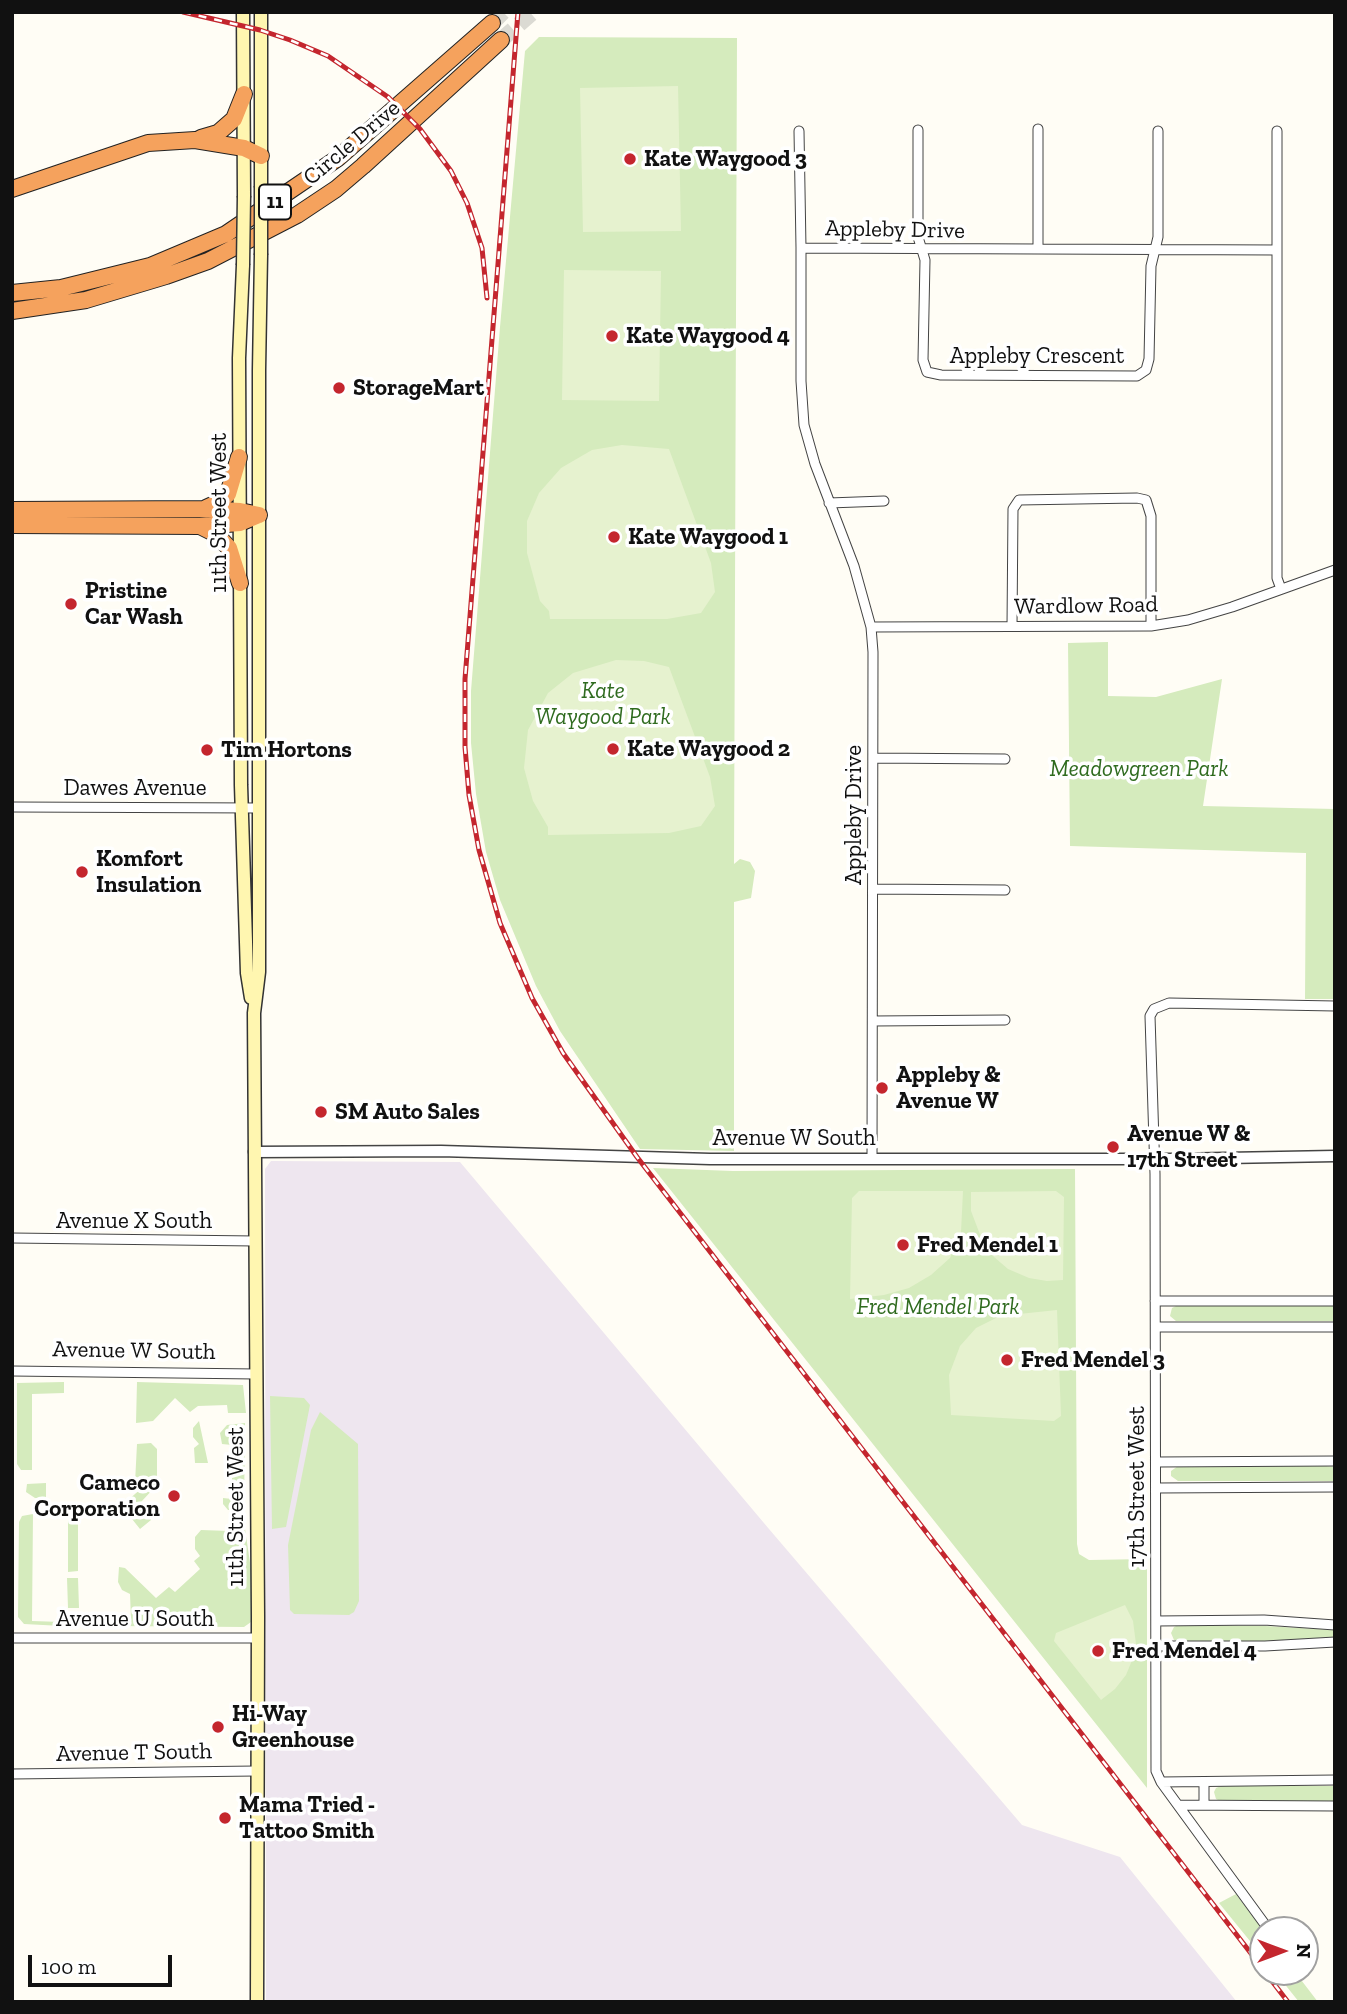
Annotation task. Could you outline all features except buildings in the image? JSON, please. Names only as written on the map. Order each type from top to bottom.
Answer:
[{"type":"highway","name":"Circle Drive","points":[[12,293],[61,288],[150,266],[226,234],[338,158],[492,23]]},
{"type":"highway","name":"Circle Drive","points":[[16,311],[86,300],[166,276],[208,261],[297,215],[336,190],[501,40]]},
{"type":"highway","points":[[195,140],[218,133],[234,120],[243,94]]},
{"type":"highway","points":[[12,189],[148,143],[195,140],[244,148],[261,156]]},
{"type":"highway","points":[[204,509],[228,494],[239,457]]},
{"type":"highway","points":[[12,510],[204,509],[240,517]]},
{"type":"highway","points":[[12,525],[200,526],[259,515]]},
{"type":"highway","points":[[200,526],[216,534],[229,548],[240,583]]},
{"type":"main road","name":"11th Street West","points":[[243,12],[244,196],[239,358],[241,808],[247,973],[254,1013]]},
{"type":"main road","name":"11th Street West","points":[[257,2002],[258,1638],[254,1013],[259,972],[261,12]]},
{"type":"street","points":[[918,130],[918,237],[922,250]]},
{"type":"street","points":[[1038,130],[1038,249]]},
{"type":"street","points":[[799,131],[801,248]]},
{"type":"street","points":[[1155,248],[1158,237],[1158,131]]},
{"type":"street","points":[[1277,131],[1277,578],[1281,589]]},
{"type":"street","name":"Appleby Drive","points":[[872,1159],[873,652],[871,627],[855,566],[808,444],[803,414],[801,248],[1277,250]]},
{"type":"street","name":"Appleby Crescent","points":[[922,250],[925,260],[923,360],[927,372],[941,375],[1137,376],[1149,365],[1151,266],[1155,248]]},
{"type":"street","points":[[1013,626],[1013,509],[1019,500],[1137,498],[1146,500],[1151,516],[1151,626]]},
{"type":"street","points":[[829,503],[884,500]]},
{"type":"street","name":"Wardlow Road","points":[[871,627],[1151,626],[1188,620],[1232,607],[1335,570]]},
{"type":"street","points":[[873,758],[1004,759]]},
{"type":"street","name":"Dawes Avenue","points":[[12,807],[258,808]]},
{"type":"street","points":[[874,889],[1005,890]]},
{"type":"street","name":"17th Street West","points":[[1259,1916],[1161,1782],[1156,1771],[1156,1327],[1150,1016],[1154,1009],[1169,1003],[1335,1006]]},
{"type":"street","points":[[873,1021],[1005,1020]]},
{"type":"street","name":"Avenue W South","points":[[254,1152],[441,1151],[710,1159],[1154,1159],[1335,1156]]},
{"type":"street","name":"Avenue X South","points":[[12,1238],[255,1241]]},
{"type":"street","points":[[1155,1301],[1335,1301]]},
{"type":"street","points":[[1156,1327],[1335,1327]]},
{"type":"street","name":"Avenue W South","points":[[12,1371],[256,1374]]},
{"type":"street","points":[[1157,1462],[1335,1461]]},
{"type":"street","points":[[1157,1488],[1335,1487]]},
{"type":"street","points":[[1156,1621],[1264,1620],[1335,1625]]},
{"type":"street","name":"Avenue U South","points":[[12,1638],[258,1638]]},
{"type":"street","points":[[1156,1646],[1265,1646],[1335,1642]]},
{"type":"street","name":"Avenue T South","points":[[12,1774],[256,1771]]},
{"type":"street","points":[[1161,1782],[1335,1780]]},
{"type":"street","points":[[1204,1782],[1204,1805]]},
{"type":"street","points":[[1178,1805],[1335,1806]]},
{"type":"shaded area","points":[[271,1161],[460,1162],[1022,1825],[1120,1857],[1237,2002],[266,2002],[265,1169]]},
{"type":"green space","name":"Kate Waygood Park","points":[[539,37],[737,38],[734,864],[740,859],[750,862],[755,871],[751,898],[734,902],[734,1151],[640,1149],[560,1031],[536,986],[500,900],[486,852],[471,743],[471,691],[525,51]]},
{"type":"green space","name":"Kate Waygood 3","points":[[678,86],[681,231],[583,232],[580,88]]},
{"type":"green space","name":"Kate Waygood 4","points":[[564,270],[661,271],[659,401],[562,400]]},
{"type":"green space","name":"Kate Waygood 1","points":[[622,445],[669,449],[711,563],[715,592],[701,613],[667,619],[550,619],[549,611],[540,601],[527,553],[527,521],[539,493],[561,468],[592,450]]},
{"type":"green space","name":"Meadowgreen Park","points":[[1108,642],[1108,696],[1156,697],[1222,679],[1203,806],[1335,809],[1335,999],[1305,999],[1306,853],[1070,846],[1068,643]]},
{"type":"green space","name":"Kate Waygood 2","points":[[616,660],[644,661],[669,667],[710,777],[715,806],[701,826],[669,833],[548,835],[548,827],[533,801],[524,768],[528,730],[548,693],[573,673]]},
{"type":"green space","name":"Fred Mendel Park","points":[[653,1168],[733,1171],[1075,1169],[1077,1544],[1079,1554],[1089,1560],[1147,1559],[1147,1788]]},
{"type":"green space","name":"Fred Mendel 1","points":[[859,1191],[963,1191],[961,1232],[950,1258],[931,1275],[909,1288],[884,1295],[850,1299],[852,1198]]},
{"type":"green space","points":[[1056,1191],[1064,1197],[1063,1280],[1029,1278],[1008,1269],[984,1245],[971,1211],[971,1192]]},
{"type":"green space","points":[[1176,1306],[1335,1306],[1335,1321],[1176,1321],[1170,1316],[1172,1308]]},
{"type":"green space","name":"Fred Mendel 3","points":[[1057,1310],[1061,1416],[1054,1421],[951,1415],[949,1375],[960,1346],[976,1328],[1000,1316]]},
{"type":"green space","points":[[64,1382],[64,1393],[32,1394],[32,1470],[21,1470],[17,1464],[17,1383]]},
{"type":"green space","points":[[137,1382],[243,1385],[246,1413],[228,1413],[227,1405],[198,1406],[190,1412],[175,1398],[153,1421],[136,1423]]},
{"type":"green space","points":[[270,1396],[304,1398],[310,1405],[286,1527],[272,1529]]},
{"type":"green space","points":[[320,1412],[358,1444],[359,1601],[354,1612],[349,1615],[294,1614],[290,1610],[288,1545],[311,1430]]},
{"type":"green space","points":[[199,1421],[208,1463],[195,1463],[194,1448],[199,1444],[193,1437],[193,1428]]},
{"type":"green space","points":[[245,1423],[244,1510],[228,1510],[223,1504],[223,1498],[232,1499],[232,1445],[222,1444],[220,1433],[227,1425]]},
{"type":"green space","points":[[151,1443],[157,1449],[157,1485],[141,1502],[126,1502],[144,1486],[135,1483],[137,1444]]},
{"type":"green space","points":[[1178,1466],[1326,1466],[1335,1467],[1335,1481],[1178,1481],[1171,1476],[1171,1471]]},
{"type":"green space","points":[[46,1483],[46,1498],[35,1498],[26,1492],[27,1484]]},
{"type":"green space","points":[[151,1508],[151,1520],[140,1529],[128,1514],[128,1509]]},
{"type":"green space","points":[[68,1513],[78,1513],[78,1571],[68,1572]]},
{"type":"green space","points":[[33,1514],[32,1621],[62,1622],[62,1626],[24,1624],[18,1617],[19,1522],[22,1516]]},
{"type":"green space","points":[[231,1522],[244,1522],[258,1617],[244,1627],[118,1626],[131,1619],[130,1594],[122,1590],[118,1582],[119,1567],[125,1568],[156,1598],[169,1587],[175,1592],[200,1569],[194,1561],[200,1556],[195,1549],[195,1537],[201,1530],[230,1531]]},
{"type":"green space","points":[[67,1578],[78,1578],[79,1608],[68,1608]]},
{"type":"green space","name":"Fred Mendel 4","points":[[1125,1605],[1133,1621],[1136,1644],[1133,1658],[1126,1675],[1115,1689],[1101,1700],[1054,1641],[1056,1633]]},
{"type":"green space","points":[[1178,1625],[1335,1630],[1335,1637],[1265,1641],[1179,1641],[1174,1640],[1171,1633]]},
{"type":"green space","points":[[1221,1786],[1335,1786],[1335,1801],[1220,1801],[1216,1799],[1214,1792]]},
{"type":"green space","points":[[1236,1894],[1252,1916],[1249,1916],[1249,1940],[1219,1903]]},
{"type":"green space","points":[[1286,1986],[1306,1986],[1318,2002],[1299,2002]]},
{"type":"tunnel","points":[[492,23],[503,12]]},
{"type":"tunnel","points":[[501,40],[533,12]]},
{"type":"railway","points":[[183,12],[290,40],[328,56],[388,97],[420,129],[451,171],[467,203],[482,248],[487,298]]},
{"type":"railway","points":[[518,12],[465,679],[465,747],[469,795],[479,850],[500,923],[532,998],[563,1053],[637,1157],[1249,1951]]},
{"type":"railway","points":[[1276,1986],[1288,2002]]},
{"type":"place","name":"Kate Waygood 3","points":[[630,159]]},
{"type":"place","name":"Kate Waygood 4","points":[[612,336]]},
{"type":"place","name":"StorageMart","points":[[339,388]]},
{"type":"place","name":"Kate Waygood 1","points":[[614,537]]},
{"type":"place","name":"Pristine Car Wash","points":[[71,604]]},
{"type":"place","name":"Kate Waygood 2","points":[[613,749]]},
{"type":"place","name":"Tim Hortons","points":[[207,750]]},
{"type":"place","name":"Komfort Insulation","points":[[82,872]]},
{"type":"place","name":"Appleby & Avenue W","points":[[882,1088]]},
{"type":"place","name":"SM Auto Sales","points":[[321,1112]]},
{"type":"place","name":"Avenue W & 17th Street","points":[[1113,1147]]},
{"type":"place","name":"Fred Mendel 1","points":[[903,1245]]},
{"type":"place","name":"Fred Mendel 3","points":[[1007,1360]]},
{"type":"place","name":"Cameco Corporation","points":[[174,1496]]},
{"type":"place","name":"Fred Mendel 4","points":[[1098,1651]]},
{"type":"place","name":"Hi-Way Greenhouse","points":[[218,1727]]},
{"type":"place","name":"Mama Tried - Tattoo Smith","points":[[225,1818]]}]
